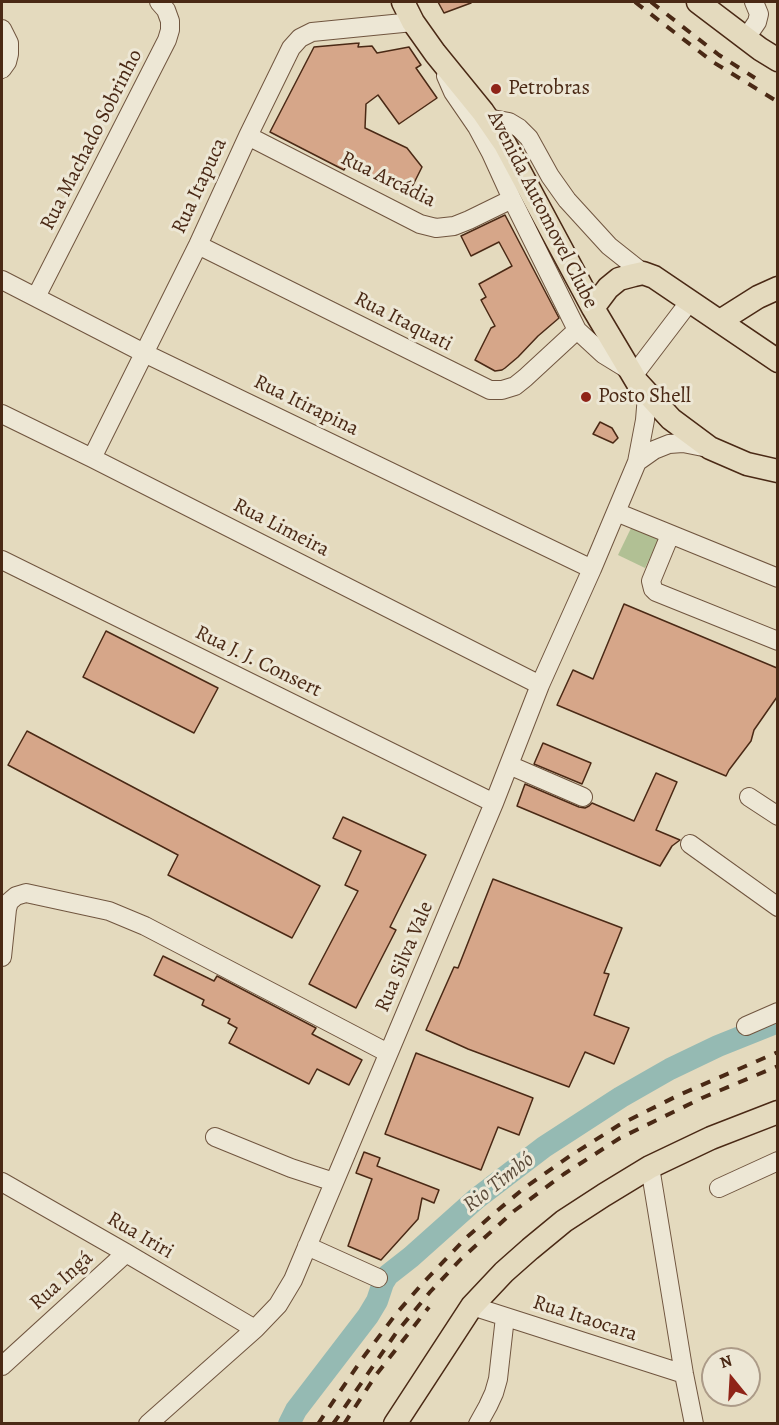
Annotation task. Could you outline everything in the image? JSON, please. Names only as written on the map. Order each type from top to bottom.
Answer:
[{"type":"main road","points":[[403,2],[413,22],[435,53],[505,144],[592,308],[647,395],[671,419],[710,448],[747,464],[777,471]]},
{"type":"main road","points":[[698,2],[777,60]]},
{"type":"main road","points":[[592,308],[608,288],[620,279],[643,273],[654,277],[777,361]]},
{"type":"main road","points":[[720,321],[777,288]]},
{"type":"main road","points":[[395,1424],[472,1306],[504,1272],[564,1221],[650,1167],[711,1138],[776,1118]]},
{"type":"street","name":"Rua Machado Sobrinho","points":[[36,297],[167,40],[170,21],[166,10],[159,2]]},
{"type":"street","points":[[746,38],[757,22],[759,14],[754,2]]},
{"type":"street","name":"Rua Itapuca","points":[[92,458],[198,245],[291,48],[300,38],[312,32],[413,22]]},
{"type":"street","points":[[2,29],[9,43],[9,54],[2,69]]},
{"type":"street","name":"Avenida Automovel Clube","points":[[435,53],[453,92],[477,127],[577,330],[603,354],[631,373]]},
{"type":"street","points":[[487,118],[519,128],[529,138],[550,176],[567,200],[609,246],[643,273]]},
{"type":"street","name":"Rua Arcádia","points":[[248,136],[420,224],[436,228],[454,226],[470,220],[512,199]]},
{"type":"street","name":"Rua Itaquati","points":[[198,245],[490,390],[502,390],[515,386],[577,330]]},
{"type":"street","name":"Rua Itirapina","points":[[2,280],[144,353],[592,569]]},
{"type":"street","points":[[631,373],[690,301]]},
{"type":"street","name":"Rua Silva Vale","points":[[148,1424],[255,1329],[287,1292],[494,803],[540,685],[637,462],[647,395]]},
{"type":"street","name":"Rua Limeira","points":[[2,414],[540,685]]},
{"type":"street","points":[[637,462],[654,450],[676,443],[710,448]]},
{"type":"street","points":[[616,512],[777,578]]},
{"type":"street","points":[[670,535],[651,581],[651,586],[656,592],[777,641]]},
{"type":"street","name":"Rua J. J. Consert","points":[[2,560],[494,803]]},
{"type":"street","points":[[509,765],[583,797]]},
{"type":"street","points":[[749,797],[777,816]]},
{"type":"street","points":[[690,844],[777,908]]},
{"type":"street","points":[[2,957],[6,909],[9,902],[16,896],[26,893],[109,911],[153,930],[388,1053]]},
{"type":"street","points":[[746,1026],[777,1012]]},
{"type":"street","points":[[215,1137],[291,1168],[334,1182]]},
{"type":"street","points":[[719,1188],[777,1161]]},
{"type":"street","points":[[650,1167],[694,1424]]},
{"type":"street","name":"Rua Iriri","points":[[2,1182],[255,1329]]},
{"type":"street","points":[[307,1246],[378,1278]]},
{"type":"street","name":"Rua Ingá","points":[[2,1366],[126,1253]]},
{"type":"street","name":"Rua Itaocara","points":[[472,1306],[684,1374]]},
{"type":"street","points":[[478,1424],[489,1406],[498,1379],[505,1317]]},
{"type":"green space","points":[[633,524],[660,537],[645,568],[618,555]]},
{"type":"building","points":[[438,2],[471,2],[471,3],[444,13]]},
{"type":"building","points":[[359,43],[358,47],[372,46],[377,53],[409,47],[421,65],[416,68],[437,98],[399,124],[378,95],[366,104],[365,128],[407,148],[422,167],[408,195],[346,166],[344,170],[270,132],[314,47]]},
{"type":"building","points":[[505,215],[559,318],[505,368],[495,371],[475,360],[491,328],[495,326],[481,300],[486,297],[479,284],[512,266],[499,242],[471,256],[461,236]]},
{"type":"building","points":[[600,422],[612,428],[618,438],[613,443],[593,434]]},
{"type":"building","points":[[624,604],[777,668],[777,697],[754,730],[751,741],[726,776],[557,705],[573,670],[593,679]]},
{"type":"building","points":[[106,631],[218,688],[194,733],[83,677]]},
{"type":"building","points":[[27,731],[320,886],[292,938],[168,875],[178,855],[8,765]]},
{"type":"building","points":[[543,743],[591,763],[582,784],[534,764]]},
{"type":"building","points":[[656,773],[677,782],[656,830],[680,840],[672,846],[660,866],[517,806],[525,784],[579,807],[585,808],[592,803],[634,821]]},
{"type":"building","points":[[343,817],[426,855],[390,927],[396,930],[356,1008],[309,984],[358,891],[345,885],[361,851],[333,838]]},
{"type":"building","points":[[493,879],[622,928],[604,973],[609,974],[594,1015],[629,1028],[614,1064],[585,1052],[569,1087],[468,1049],[426,1030],[454,967],[458,968]]},
{"type":"building","points":[[163,956],[214,981],[217,976],[316,1028],[312,1034],[362,1060],[349,1085],[317,1069],[309,1084],[229,1043],[237,1028],[228,1023],[230,1019],[202,1005],[204,1000],[154,975]]},
{"type":"building","points":[[416,1053],[533,1098],[519,1135],[498,1127],[481,1170],[385,1134]]},
{"type":"building","points":[[364,1152],[380,1158],[377,1166],[439,1190],[434,1203],[422,1198],[418,1219],[381,1260],[348,1246],[372,1179],[356,1173]]},
{"type":"waterway","name":"Rio Timbó","points":[[289,1424],[296,1410],[368,1316],[388,1275],[476,1199],[544,1147],[621,1097],[670,1069],[718,1046],[778,1022]]},
{"type":"railway","points":[[635,2],[713,62],[778,102]]},
{"type":"railway","points":[[651,2],[719,55],[755,78]]},
{"type":"railway","points":[[318,1424],[362,1359],[422,1284],[466,1238],[523,1189],[619,1125],[679,1095],[778,1052]]},
{"type":"railway","points":[[333,1424],[396,1333],[430,1292],[461,1259],[514,1211],[564,1174],[620,1138],[702,1098],[778,1066]]},
{"type":"railway","points":[[344,1424],[376,1375],[429,1307]]},
{"type":"place","name":"Petrobras","points":[[496,89]]},
{"type":"place","name":"Posto Shell","points":[[586,397]]}]
